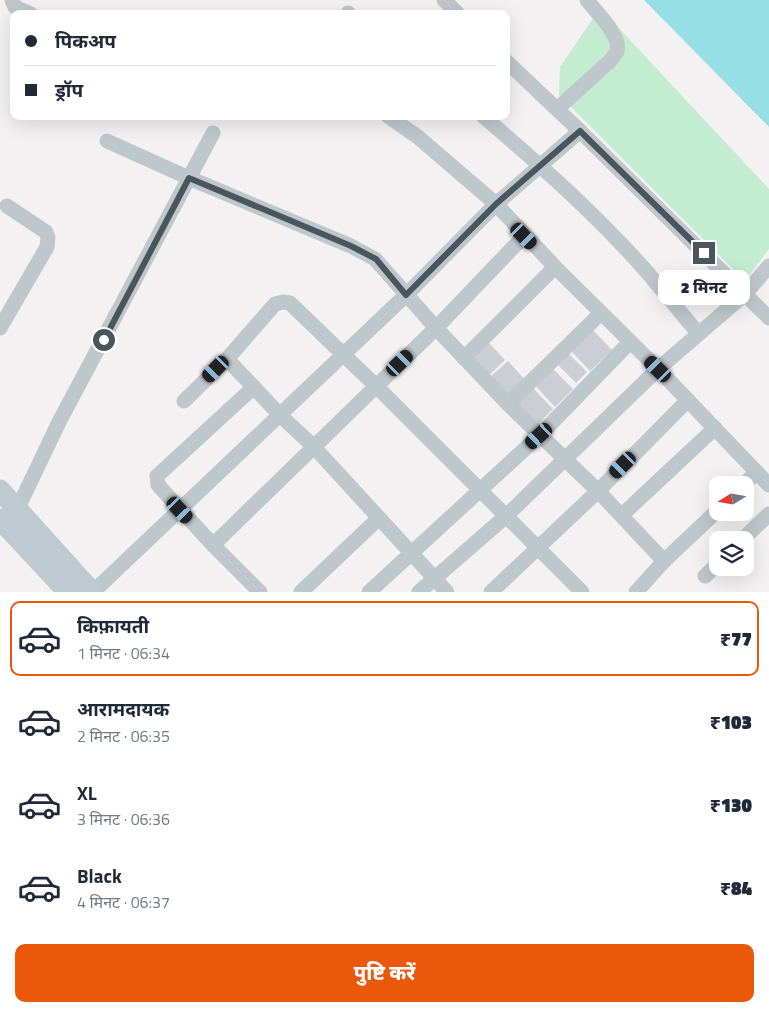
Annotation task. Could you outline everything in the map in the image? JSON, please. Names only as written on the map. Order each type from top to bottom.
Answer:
[{"type":"main road","points":[[0,490],[9,514],[68,592]]},
{"type":"main road","points":[[9,514],[92,592]]},
{"type":"street","points":[[12,0],[15,6],[22,10]]},
{"type":"street","points":[[444,0],[454,10]]},
{"type":"street","points":[[557,109],[610,61],[616,52],[617,44],[613,32],[587,0]]},
{"type":"street","points":[[510,65],[580,131],[769,318]]},
{"type":"street","points":[[394,120],[418,137],[496,204],[524,236],[658,369],[769,485]]},
{"type":"street","points":[[488,120],[541,166],[603,226],[646,271],[698,333]]},
{"type":"street","points":[[92,592],[406,295],[496,204],[580,131]]},
{"type":"street","points":[[9,514],[213,133]]},
{"type":"street","points":[[107,140],[189,178],[351,246],[376,259],[464,358],[539,436],[598,490],[664,561]]},
{"type":"street","points":[[0,328],[46,247],[48,238],[46,232],[7,206]]},
{"type":"street","points":[[213,545],[436,328],[524,236]]},
{"type":"street","points":[[419,592],[505,517],[658,369],[745,294],[769,266]]},
{"type":"street","points":[[464,358],[555,267]]},
{"type":"street","points":[[184,401],[227,358],[275,304],[290,303],[344,354],[582,592]]},
{"type":"street","points":[[508,404],[601,314]]},
{"type":"street","points":[[369,592],[410,552],[539,436],[630,342]]},
{"type":"street","points":[[227,358],[280,415],[313,446],[448,592]]},
{"type":"street","points":[[254,386],[157,476],[158,485],[180,510],[260,592]]},
{"type":"street","points":[[492,592],[688,400]]},
{"type":"street","points":[[622,515],[715,428]]},
{"type":"street","points":[[753,476],[757,472]]},
{"type":"street","points":[[751,531],[769,514]]},
{"type":"street","points":[[301,592],[379,518]]},
{"type":"street","points":[[636,592],[664,561],[709,518]]},
{"type":"street","points":[[705,576],[709,572]]},
{"type":"green space","points":[[600,8],[769,189],[769,249],[745,281],[559,95],[560,67]]},
{"type":"water","points":[[644,0],[769,0],[769,127]]},
{"type":"building","points":[[593,330],[612,350],[590,371],[571,351]]},
{"type":"building","points":[[489,343],[505,360],[488,376],[472,359]]},
{"type":"building","points":[[569,354],[587,372],[576,383],[558,365]]},
{"type":"building","points":[[508,361],[527,382],[508,399],[489,378]]},
{"type":"building","points":[[550,366],[573,389],[555,407],[533,383]]},
{"type":"building","points":[[531,386],[553,409],[536,426],[513,403]]},
{"type":"route","points":[[104,340],[189,178],[351,246],[376,259],[406,295],[496,204],[580,131],[704,253]]}]
